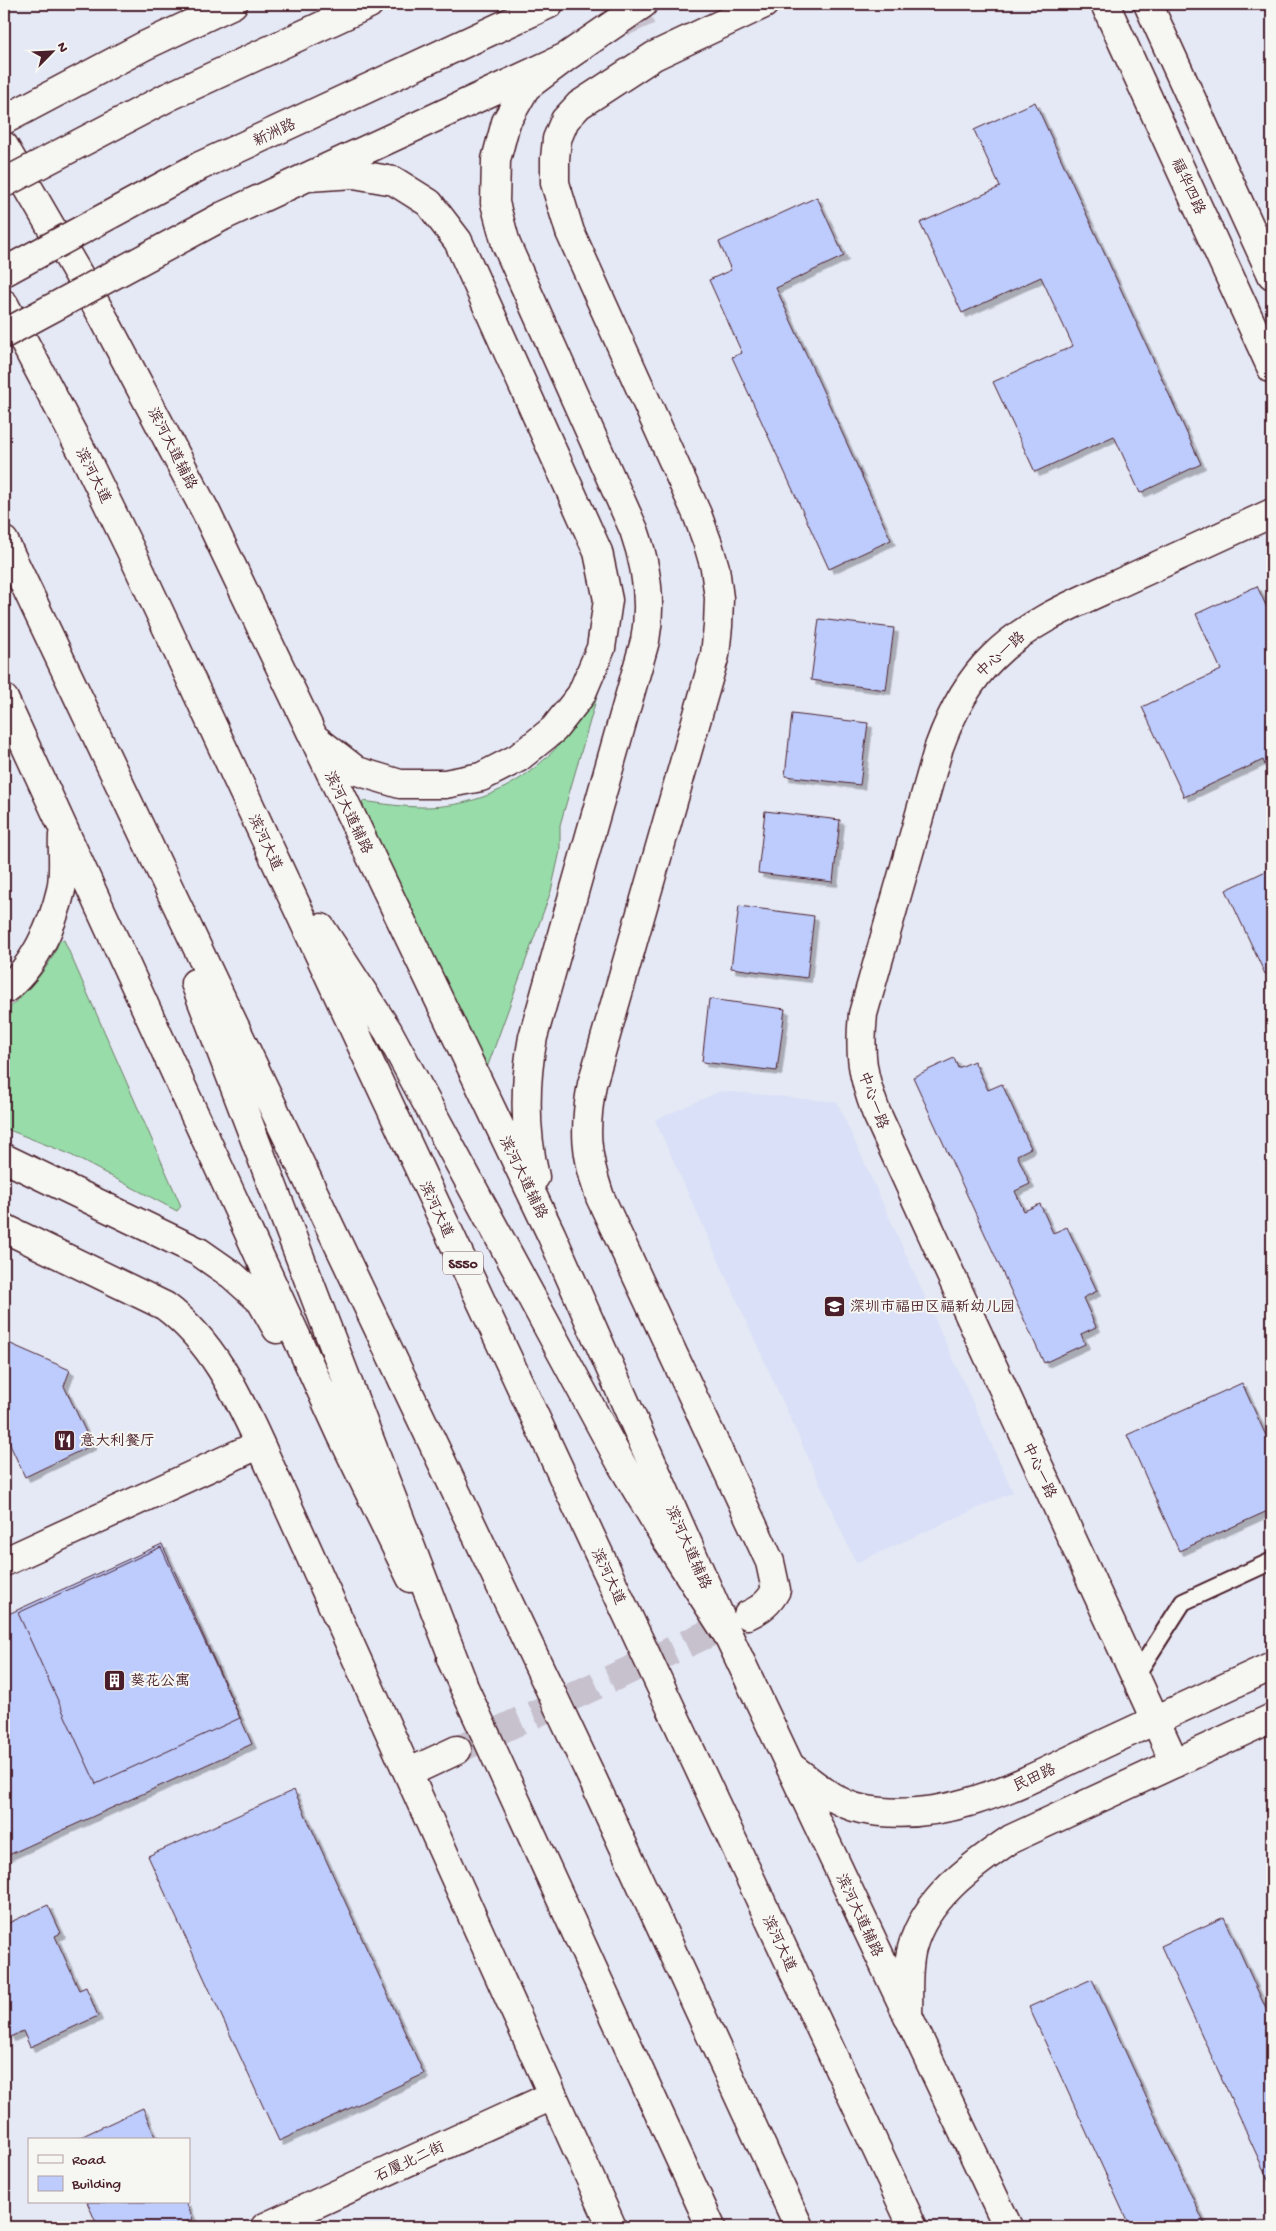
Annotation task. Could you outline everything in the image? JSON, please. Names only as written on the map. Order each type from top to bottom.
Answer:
[{"type":"main road","points":[[144,46],[182,16],[190,4]]},
{"type":"main road","points":[[4,120],[144,46],[232,4]]},
{"type":"main road","points":[[4,183],[168,97],[369,4]]},
{"type":"main road","name":"新洲路","points":[[4,272],[200,166],[549,4]]},
{"type":"main road","points":[[551,1234],[537,1188],[528,1143],[525,1115],[528,1062],[533,1037],[645,642],[649,618],[646,572],[642,552],[634,530],[506,244],[495,203],[496,160],[506,122],[526,87],[643,4]]},
{"type":"main road","points":[[748,1616],[761,1609],[776,1590],[770,1562],[600,1197],[590,1169],[586,1141],[587,1110],[592,1084],[715,655],[719,598],[714,568],[697,514],[570,232],[556,183],[555,159],[557,139],[565,120],[579,105],[650,47],[764,4]]},
{"type":"main road","name":"福华四路","points":[[1105,4],[1272,369]]},
{"type":"main road","points":[[1148,4],[1272,275]]},
{"type":"main road","points":[[4,334],[223,216],[566,57]]},
{"type":"main road","name":"滨河大道辅路","points":[[4,146],[102,315],[158,417],[314,737],[551,1234],[729,1637],[1008,2227]]},
{"type":"main road","points":[[308,177],[354,174],[394,181],[429,203],[458,241],[598,552],[608,600],[601,648],[581,695],[554,729],[518,758],[481,778],[445,784],[400,784],[357,771],[314,737]]},
{"type":"main road","name":"滨河大道","points":[[4,304],[86,459],[121,531],[913,2227]]},
{"type":"main road","name":"中心一路","points":[[1175,1763],[876,1112],[866,1086],[861,1063],[860,1041],[863,1014],[939,747],[949,720],[974,678],[1010,641],[1031,627],[1092,596],[1272,513]]},
{"type":"main road","points":[[4,541],[592,1780],[799,2227]]},
{"type":"main road","points":[[4,699],[342,1436],[462,1681],[711,2227]]},
{"type":"main road","points":[[120,788],[462,1681]]},
{"type":"main road","points":[[258,825],[304,902],[388,1031],[622,1465],[666,1539],[729,1637]]},
{"type":"main road","points":[[4,990],[13,983],[44,942],[61,889],[63,829]]},
{"type":"main road","points":[[4,1158],[183,1244],[216,1263],[247,1287],[261,1301],[283,1341],[342,1436]]},
{"type":"main road","points":[[4,1228],[165,1306],[184,1321],[216,1359],[243,1406],[612,2227]]},
{"type":"main road","points":[[4,1562],[260,1444]]},
{"type":"main road","name":"民田路","points":[[790,1766],[839,1801],[859,1808],[906,1813],[939,1810],[992,1796],[1272,1666]]},
{"type":"main road","points":[[908,2017],[912,1949],[918,1930],[929,1910],[942,1895],[982,1859],[1011,1839],[1272,1718]]},
{"type":"main road","points":[[408,1773],[457,1750]]},
{"type":"main road","name":"石厦北二街","points":[[265,2227],[552,2096]]},
{"type":"lane","points":[[1135,1678],[1183,1602],[1272,1561]]},
{"type":"shaded area","name":"深圳市福田区福新幼儿园","points":[[721,1091],[837,1102],[1013,1492],[856,1563],[655,1120]]},
{"type":"green space","points":[[600,686],[560,825],[560,851],[551,891],[487,1068],[361,805],[363,801],[416,807],[454,805],[481,798],[506,787],[529,772],[569,734]]},
{"type":"green space","points":[[64,940],[181,1206],[177,1211],[67,1153],[4,1128],[4,1014],[36,980],[55,952],[59,941]]},
{"type":"building","points":[[1035,102],[1201,464],[1140,493],[1114,436],[1035,472],[993,382],[1073,346],[1041,277],[962,313],[920,223],[1000,187],[974,130]]},
{"type":"building","points":[[817,197],[844,256],[776,288],[891,540],[829,569],[732,357],[742,353],[709,280],[731,270],[719,242]]},
{"type":"building","points":[[1257,586],[1272,619],[1272,781],[1263,760],[1184,797],[1142,707],[1221,670],[1196,614]]},
{"type":"building","points":[[819,619],[894,628],[886,690],[811,680]]},
{"type":"building","points":[[792,714],[868,723],[860,785],[785,776]]},
{"type":"building","points":[[765,811],[840,820],[833,882],[758,873]]},
{"type":"building","points":[[1272,868],[1272,971],[1265,974],[1226,890]]},
{"type":"building","points":[[739,906],[814,916],[807,978],[731,968]]},
{"type":"building","points":[[709,999],[785,1009],[777,1071],[702,1062]]},
{"type":"building","points":[[954,1058],[958,1068],[974,1061],[988,1090],[1002,1084],[1031,1148],[1017,1155],[1030,1184],[1015,1191],[1024,1211],[1040,1204],[1053,1233],[1067,1227],[1097,1291],[1083,1298],[1096,1327],[1081,1334],[1085,1344],[1044,1363],[913,1077]]},
{"type":"building","points":[[4,1341],[70,1370],[64,1386],[92,1445],[25,1477],[4,1432]]},
{"type":"building","points":[[1242,1383],[1272,1449],[1272,1509],[1179,1551],[1127,1435]]},
{"type":"building","name":"葵花公寓","points":[[162,1544],[252,1744],[4,1857],[4,1616]]},
{"type":"building","name":"葵花公寓","points":[[161,1547],[240,1718],[96,1784],[18,1613]]},
{"type":"building","points":[[294,1790],[424,2074],[279,2141],[148,1856]]},
{"type":"building","points":[[48,1905],[61,1933],[55,1936],[79,1990],[86,1987],[98,2016],[30,2047],[23,2031],[10,2037],[4,2024],[4,1925]]},
{"type":"building","points":[[1224,1917],[1272,2022],[1272,2188],[1161,1946]]},
{"type":"building","points":[[1092,1979],[1206,2227],[1130,2227],[1029,2007]]},
{"type":"building","points":[[143,2108],[155,2137],[153,2138],[78,2138]]},
{"type":"building","points":[[88,2204],[187,2204],[193,2219],[175,2227],[98,2227]]},
{"type":"tunnel","points":[[630,4],[645,37]]},
{"type":"tunnel","points":[[457,1750],[744,1617]]},
{"type":"place","name":"深圳市福田区福新幼儿园","points":[[834,1306]]},
{"type":"place","name":"意大利餐厅","points":[[64,1440]]},
{"type":"place","name":"葵花公寓","points":[[114,1680]]}]
